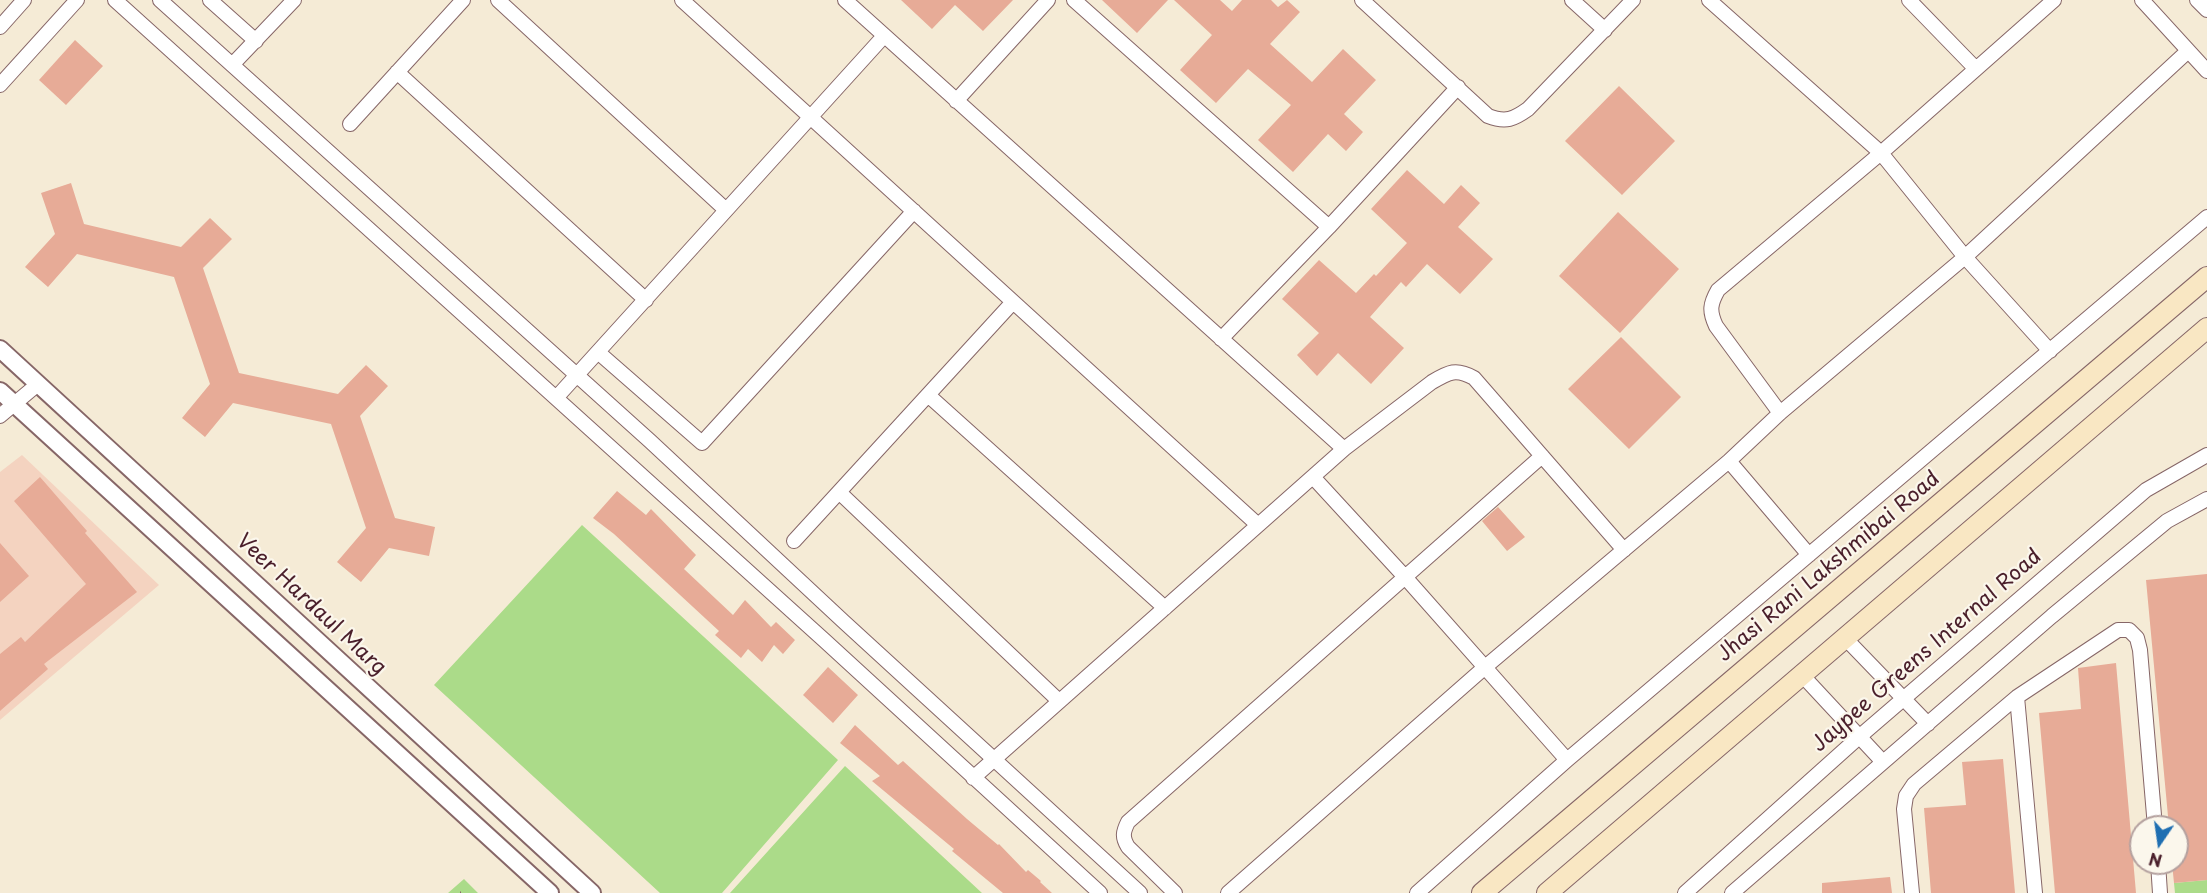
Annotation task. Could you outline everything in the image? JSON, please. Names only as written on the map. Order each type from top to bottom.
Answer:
[{"type":"main road","name":"Jhasi Rani Lakshmibai Road","points":[[1482,893],[2207,277]]},
{"type":"main road","points":[[1547,893],[2207,328]]},
{"type":"street","points":[[0,27],[24,0]]},
{"type":"street","points":[[0,85],[78,0]]},
{"type":"street","points":[[115,0],[1100,893]]},
{"type":"street","points":[[160,0],[576,375],[1140,893]]},
{"type":"street","points":[[210,0],[256,41]]},
{"type":"street","points":[[232,65],[294,0]]},
{"type":"street","points":[[350,124],[463,0]]},
{"type":"street","points":[[498,0],[726,210]]},
{"type":"street","points":[[682,0],[1258,525]]},
{"type":"street","points":[[845,0],[1344,449]]},
{"type":"street","points":[[956,101],[1048,0]]},
{"type":"street","points":[[1074,0],[1329,226]]},
{"type":"street","points":[[1362,0],[1488,116],[1499,120],[1512,120],[1528,109],[1633,0]]},
{"type":"street","points":[[1572,0],[1605,30]]},
{"type":"street","points":[[1709,0],[1881,153],[1965,257],[2050,351]]},
{"type":"street","points":[[1908,0],[1976,69]]},
{"type":"street","points":[[1780,413],[1716,326],[1710,314],[1711,303],[1719,290],[1881,153],[2054,0]]},
{"type":"street","points":[[2142,0],[2207,71]]},
{"type":"street","points":[[2197,0],[2207,10]]},
{"type":"street","points":[[556,398],[884,36]]},
{"type":"street","points":[[1228,893],[1484,668],[1965,257],[2188,51]]},
{"type":"street","points":[[397,72],[646,300]]},
{"type":"street","points":[[1221,339],[1458,87]]},
{"type":"street","points":[[599,353],[702,443],[914,211]]},
{"type":"street","points":[[1417,893],[1567,760],[2207,218]]},
{"type":"street","points":[[794,541],[1013,302]]},
{"type":"street","name":"Veer Hardaul Marg","points":[[2,356],[38,384],[591,893]]},
{"type":"street","points":[[973,778],[1344,449],[1447,373],[1462,371],[1474,378],[1624,550]]},
{"type":"street","points":[[0,416],[38,384]]},
{"type":"street","points":[[0,391],[549,893]]},
{"type":"street","points":[[928,395],[1165,608]]},
{"type":"street","name":"Jaypee Greens Internal Road","points":[[1685,893],[1859,737],[2146,490],[2207,455]]},
{"type":"street","points":[[1175,893],[1123,840],[1123,831],[1128,822],[1542,456]]},
{"type":"street","points":[[1729,461],[1809,555]]},
{"type":"street","points":[[1312,477],[1405,577],[1567,760]]},
{"type":"street","points":[[838,492],[1059,701]]},
{"type":"street","points":[[1741,890],[1883,762],[2052,616],[2167,521],[2207,499]]},
{"type":"street","points":[[1912,893],[1904,809],[1906,796],[1914,784],[2017,697],[2118,630],[2129,630],[2137,638],[2140,650],[2154,815]]},
{"type":"street","points":[[1845,638],[1928,724]]},
{"type":"street","points":[[1802,675],[1883,762]]},
{"type":"street","points":[[2017,697],[2035,893]]},
{"type":"street","points":[[2159,875],[2160,893]]},
{"type":"shaded area","points":[[22,455],[159,585],[0,720],[0,472]]},
{"type":"green space","points":[[582,525],[838,760],[722,893],[660,893],[434,685]]},
{"type":"green space","points":[[845,766],[982,893],[730,893]]},
{"type":"green space","points":[[464,879],[478,893],[448,893]]},
{"type":"green space","points":[[2207,880],[2207,893],[2175,893],[2174,883]]},
{"type":"building","points":[[901,0],[1013,0],[983,31],[955,5],[932,29]]},
{"type":"building","points":[[1102,0],[1168,0],[1137,33]]},
{"type":"building","points":[[1174,0],[1220,0],[1232,11],[1242,0],[1271,0],[1278,7],[1287,0],[1300,12],[1270,44],[1312,82],[1343,49],[1376,80],[1344,114],[1363,132],[1346,151],[1328,134],[1293,172],[1258,140],[1291,105],[1248,69],[1216,103],[1180,70],[1212,35]]},
{"type":"building","points":[[75,40],[103,66],[66,105],[39,80]]},
{"type":"building","points":[[1619,86],[1675,141],[1622,195],[1565,141]]},
{"type":"building","points":[[1407,170],[1444,204],[1461,185],[1480,203],[1458,227],[1493,259],[1460,294],[1427,264],[1406,287],[1401,282],[1370,317],[1404,348],[1371,384],[1338,353],[1317,376],[1297,355],[1319,333],[1282,299],[1319,260],[1356,293],[1374,274],[1376,276],[1407,243],[1371,209]]},
{"type":"building","points":[[71,183],[84,224],[181,247],[210,218],[232,239],[203,268],[239,373],[338,394],[366,365],[388,386],[360,416],[395,518],[435,527],[429,556],[389,548],[361,582],[337,562],[366,528],[331,424],[233,403],[205,437],[182,418],[210,384],[174,277],[77,254],[48,287],[25,267],[55,234],[41,193]]},
{"type":"building","points":[[1618,212],[1679,269],[1620,333],[1559,276]]},
{"type":"building","points":[[1621,337],[1681,397],[1629,449],[1568,389]]},
{"type":"building","points":[[40,477],[137,592],[44,664],[48,669],[0,711],[0,654],[21,637],[25,642],[86,584],[14,501]]},
{"type":"building","points":[[617,491],[646,515],[651,509],[696,555],[684,569],[733,615],[745,600],[771,627],[776,622],[795,640],[783,654],[774,645],[762,662],[748,649],[741,658],[715,635],[719,631],[614,534],[593,518]]},
{"type":"building","points":[[1498,507],[1525,537],[1507,551],[1482,521]]},
{"type":"building","points":[[0,543],[29,576],[0,602]]},
{"type":"building","points":[[2207,574],[2207,880],[2174,883],[2173,875],[2189,875],[2189,815],[2168,815],[2146,580]]},
{"type":"building","points":[[2116,663],[2129,815],[2129,875],[2134,875],[2136,893],[2055,893],[2039,713],[2081,709],[2078,668]]},
{"type":"building","points":[[828,667],[858,695],[833,723],[803,695]]},
{"type":"building","points":[[855,725],[898,765],[903,761],[1052,893],[1003,893],[952,851],[954,849],[872,781],[880,776],[840,743]]},
{"type":"building","points":[[2003,759],[2015,893],[1931,893],[1924,808],[1966,805],[1962,762]]},
{"type":"building","points":[[1890,877],[1892,893],[1822,893],[1822,883]]}]
